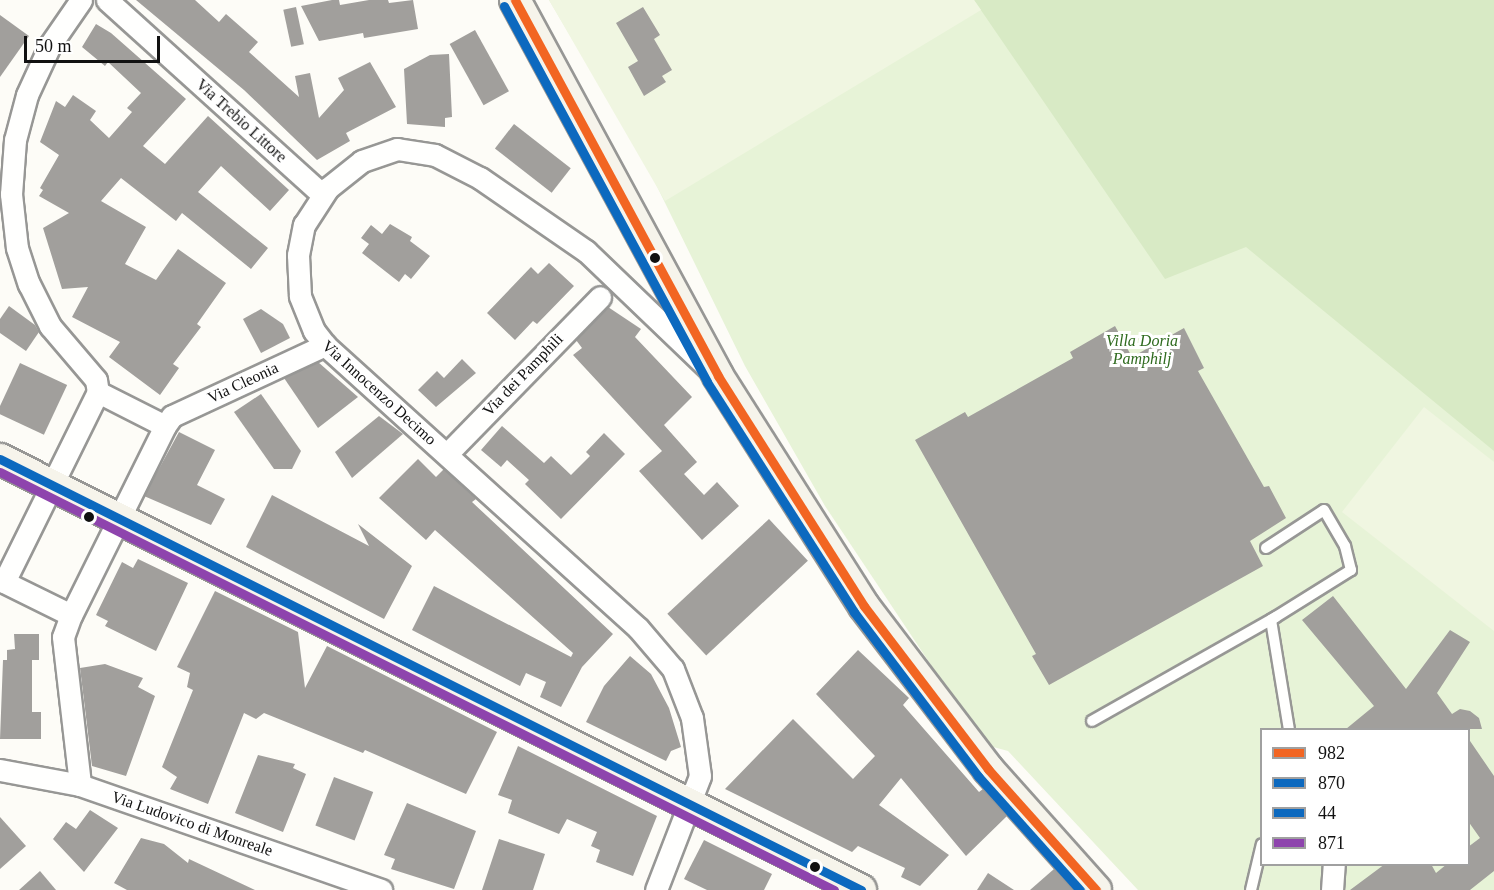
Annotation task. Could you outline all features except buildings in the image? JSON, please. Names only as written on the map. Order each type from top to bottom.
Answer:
[{"type":"street","points":[[71,615],[2,581],[98,392],[96,380],[50,326],[29,284],[17,248],[11,194],[13,151],[27,95],[50,45],[81,0]]},
{"type":"street","name":"Via Trebio Littore","points":[[107,0],[322,194]]},
{"type":"street","points":[[515,0],[718,376],[864,606],[911,672],[988,769],[1096,890]]},
{"type":"street","name":"Via Innocenzo Decimo","points":[[657,890],[692,805],[700,776],[697,738],[685,696],[666,657],[447,454],[325,345],[304,309],[298,276],[300,235],[322,194],[354,166],[384,152],[411,149],[435,155],[480,178],[585,251],[663,328],[718,376]]},
{"type":"street","name":"Via dei Pamphili","points":[[447,454],[600,297]]},
{"type":"street","name":"Via Cleonia","points":[[165,426],[172,416],[325,345]]},
{"type":"street","points":[[80,785],[63,637],[71,615],[165,426],[98,392]]},
{"type":"street","points":[[0,459],[120,517],[861,890]]},
{"type":"street","name":"Via Ludovico di Monreale","points":[[0,770],[80,785],[381,890]]},
{"type":"street","points":[[1332,890],[1334,866]]},
{"type":"lane","points":[[1266,548],[1324,510],[1345,546],[1352,570],[1271,620],[1273,644],[1289,728]]},
{"type":"lane","points":[[1092,721],[1276,617]]},
{"type":"lane","points":[[1251,890],[1260,852]]},
{"type":"green space","name":"Villa Doria Pamphilj","points":[[549,0],[1494,0],[1494,890],[1138,890],[1008,751],[986,745],[825,506],[745,366],[644,160]]},
{"type":"green space","points":[[549,0],[974,0],[981,10],[665,201]]},
{"type":"green space","points":[[974,0],[1494,0],[1494,451],[1246,247],[1165,279]]},
{"type":"green space","points":[[1424,407],[1494,462],[1494,631],[1342,512]]},
{"type":"transit line","name":"982","points":[[515,0],[718,376],[864,606],[988,769],[1096,890]]},
{"type":"transit line","name":"870","points":[[504,6],[707,382],[854,612],[978,776],[1080,890]]},
{"type":"transit line","name":"44","points":[[0,459],[861,890]]},
{"type":"transit line","name":"871","points":[[0,472],[834,890]]}]
